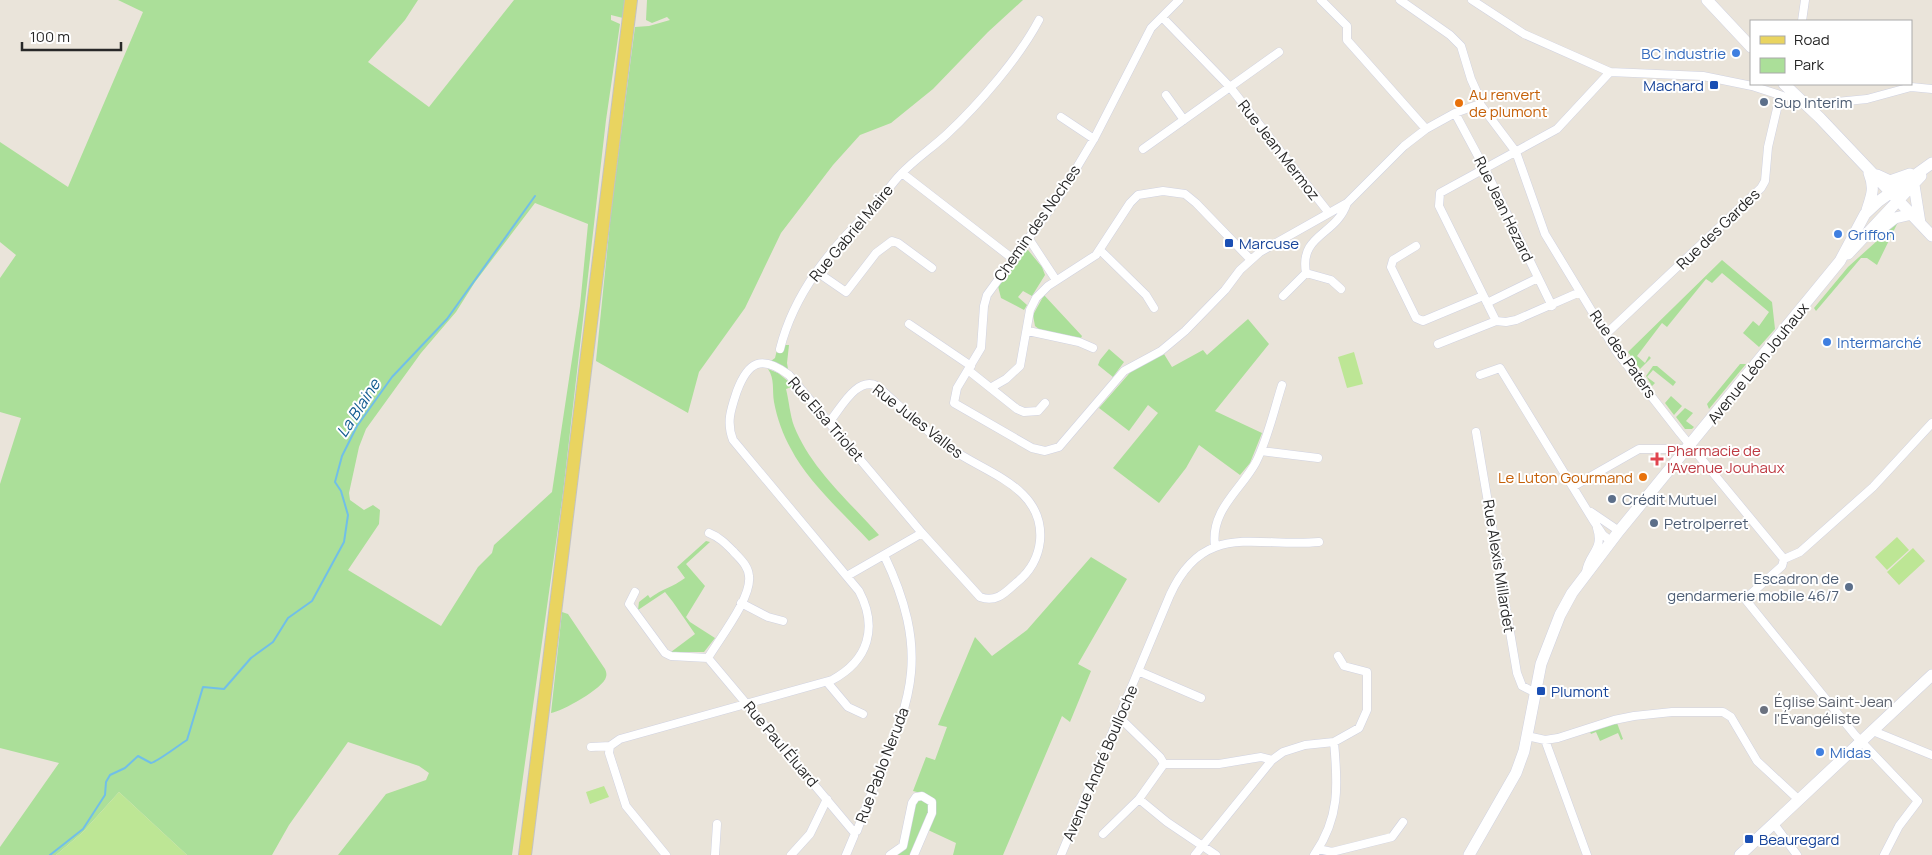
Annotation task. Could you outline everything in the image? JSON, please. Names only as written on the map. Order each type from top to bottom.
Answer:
[{"type":"main road","points":[[525,855],[631,0]]},
{"type":"main road","points":[[1706,0],[1750,46]]},
{"type":"main road","points":[[1787,89],[1810,108],[1932,236]]},
{"type":"main road","points":[[1868,169],[1882,179],[1890,181],[1930,165]]},
{"type":"main road","points":[[1844,258],[1873,215],[1889,199],[1914,185],[1930,165]]},
{"type":"main road","points":[[1894,197],[1930,165]]},
{"type":"main road","points":[[1865,214],[1874,191],[1874,183],[1868,169]]},
{"type":"main road","points":[[1914,185],[1920,223]]},
{"type":"main road","name":"Avenue Léon Jouhaux","points":[[1469,855],[1512,784],[1527,736],[1534,692],[1541,664],[1560,614],[1586,572],[1844,258],[1865,214],[1894,197]]},
{"type":"main road","points":[[1844,258],[1854,252],[1891,220],[1912,214]]},
{"type":"main road","points":[[1740,855],[1932,675]]},
{"type":"street","name":"Chemin des Noches","points":[[1179,0],[1151,28],[1094,140],[1061,194],[986,298],[981,348],[957,388],[954,402],[956,405],[1032,448],[1041,451],[1054,449],[1070,436],[1124,371],[1161,351],[1185,331],[1252,260]]},
{"type":"street","points":[[1321,0],[1347,26],[1347,40],[1426,129]]},
{"type":"street","name":"Rue des Paters","points":[[1400,0],[1450,35],[1461,46],[1480,104],[1516,152],[1542,227],[1606,334],[1688,447],[1784,558]]},
{"type":"street","points":[[1472,0],[1524,34],[1610,72],[1693,75],[1752,86],[1787,89]]},
{"type":"street","points":[[1802,20],[1805,0]]},
{"type":"street","name":"Rue Jean Mermoz","points":[[1162,17],[1230,87],[1329,213]]},
{"type":"street","name":"Rue Gabriel Maire","points":[[780,349],[802,292],[842,238],[873,208],[902,173],[948,133],[987,92],[1029,37],[1039,20]]},
{"type":"street","name":"Rue Jean Mermoz","points":[[1143,148],[1279,52]]},
{"type":"street","points":[[1496,321],[1438,200],[1443,190],[1557,129],[1610,72]]},
{"type":"street","points":[[1752,86],[1758,85]]},
{"type":"street","points":[[1810,108],[1816,104],[1876,97],[1911,87],[1932,89]]},
{"type":"street","name":"Rue des Gardes","points":[[1606,334],[1761,188],[1787,89]]},
{"type":"street","points":[[1166,95],[1184,120]]},
{"type":"street","points":[[1306,274],[1304,258],[1307,250],[1341,215],[1347,204],[1404,146],[1426,129],[1455,113],[1480,104]]},
{"type":"street","name":"Rue Jean Hezard","points":[[1455,113],[1485,169],[1552,306]]},
{"type":"street","points":[[1061,117],[1094,140]]},
{"type":"street","points":[[902,173],[1013,259]]},
{"type":"street","points":[[992,387],[1006,379],[1020,366],[1028,331],[1028,316],[1032,305],[1042,291],[1056,280],[1091,259],[1100,250],[1134,198],[1150,192],[1180,192],[1193,200],[1252,260],[1272,245],[1347,204]]},
{"type":"street","points":[[1029,239],[1056,280]]},
{"type":"street","points":[[818,272],[846,292],[876,253],[892,241],[898,243],[932,268]]},
{"type":"street","points":[[1416,246],[1393,260],[1391,268],[1416,318],[1423,321],[1538,278]]},
{"type":"street","points":[[1100,250],[1146,295],[1154,308]]},
{"type":"street","points":[[1306,274],[1331,280],[1341,289]]},
{"type":"street","points":[[1283,296],[1306,274]]},
{"type":"street","points":[[1438,344],[1496,321],[1516,320],[1552,306],[1580,292]]},
{"type":"street","points":[[909,324],[970,368],[1002,398],[1024,412],[1038,411],[1045,403]]},
{"type":"street","points":[[1028,331],[1079,342],[1093,348]]},
{"type":"street","name":"Rue Elsa Triolet","points":[[610,746],[620,739],[827,682],[846,672],[856,662],[865,647],[869,631],[869,619],[864,601],[847,576],[736,446],[730,434],[728,422],[730,410],[744,374],[749,368],[761,364],[776,367],[789,375],[922,533]]},
{"type":"street","points":[[1480,375],[1500,368],[1574,486],[1593,520],[1603,535],[1611,541]]},
{"type":"street","name":"Rue Jules Valles","points":[[830,422],[858,387],[866,384],[877,386],[949,448],[1024,494],[1038,519],[1040,540],[1036,558],[1028,572],[1001,596],[989,600],[975,594],[922,533]]},
{"type":"street","points":[[1215,546],[1215,533],[1220,514],[1230,497],[1251,471],[1260,451],[1282,385]]},
{"type":"street","points":[[1884,855],[1899,826],[1918,802],[1861,742],[1745,599],[1782,566],[1784,558],[1800,552],[1873,487],[1932,423]]},
{"type":"street","name":"Rue Alexis Millardet","points":[[1476,432],[1517,673],[1522,686],[1534,692]]},
{"type":"street","points":[[1574,486],[1639,448],[1688,447]]},
{"type":"street","points":[[1260,451],[1318,458]]},
{"type":"street","points":[[1587,509],[1619,531]]},
{"type":"street","points":[[1586,572],[1588,562],[1599,543],[1593,520]]},
{"type":"street","points":[[635,592],[629,604],[665,653],[671,656],[708,658],[749,586],[747,569],[719,537],[709,532]]},
{"type":"street","points":[[847,576],[922,533]]},
{"type":"street","name":"Avenue André Boulloche","points":[[1061,855],[1177,580],[1195,559],[1215,546],[1239,542],[1301,544],[1319,542]]},
{"type":"street","name":"Rue Pablo Neruda","points":[[846,855],[901,724],[911,673],[912,649],[908,617],[898,586],[884,555]]},
{"type":"street","points":[[741,603],[768,617],[782,621]]},
{"type":"street","points":[[1194,855],[1272,760],[1283,752],[1305,745],[1334,742],[1359,728],[1365,719],[1368,704],[1367,672],[1344,666],[1338,656]]},
{"type":"street","name":"Rue Paul Éluard","points":[[708,658],[855,833]]},
{"type":"street","name":"Avenue André Boulloche","points":[[1138,671],[1201,698]]},
{"type":"street","points":[[827,682],[848,707],[863,714]]},
{"type":"street","points":[[1527,736],[1545,740],[1568,736],[1621,718],[1672,712],[1725,712],[1734,721],[1757,761],[1799,800]]},
{"type":"street","points":[[1119,717],[1164,764],[1219,764],[1261,757],[1272,760]]},
{"type":"street","points":[[1874,731],[1878,735],[1932,755]]},
{"type":"street","points":[[1545,740],[1587,855]]},
{"type":"street","points":[[1334,742],[1337,799],[1329,825],[1316,852],[1332,852],[1392,837],[1402,822]]},
{"type":"street","points":[[592,747],[610,746],[609,753],[622,799],[636,821],[666,855]]},
{"type":"street","points":[[1103,834],[1139,799],[1164,764]]},
{"type":"street","points":[[890,855],[902,846],[912,803],[916,797],[922,796],[932,802],[933,811],[914,855]]},
{"type":"street","points":[[791,855],[810,834],[827,799]]},
{"type":"street","points":[[1139,799],[1216,855]]},
{"type":"street","points":[[716,855],[717,824]]},
{"type":"street","points":[[1774,824],[1798,855]]},
{"type":"green space","points":[[118,0],[418,0],[405,20],[368,62],[429,107],[514,0],[625,0],[623,18],[611,15],[611,20],[620,24],[606,120],[563,493],[512,855],[338,855],[386,794],[426,780],[429,773],[419,766],[348,742],[289,825],[272,855],[187,855],[119,792],[82,833],[56,855],[0,855],[0,847],[59,763],[0,748],[0,484],[21,418],[0,412],[0,278],[16,255],[0,242],[0,142],[68,187],[143,12]],"holes":[[[535,203],[588,224],[580,306],[552,492],[494,545],[492,553],[478,567],[441,626],[348,570],[379,524],[380,510],[373,505],[364,510],[350,500],[349,493],[359,447],[366,429],[421,353],[456,312],[475,282]]]},
{"type":"green space","points":[[647,0],[1023,0],[988,32],[933,89],[891,123],[860,135],[833,165],[781,233],[745,308],[699,372],[688,413],[596,361],[612,203],[635,27],[649,26],[670,20],[667,17],[652,23],[646,20]]},
{"type":"green space","points":[[1898,222],[1877,265],[1867,258],[1861,258],[1816,311],[1814,308],[1848,267]]},
{"type":"green space","points":[[1028,250],[1042,267],[1045,275],[1032,296],[1023,291],[1018,297],[1027,305],[1024,310],[1001,298],[998,286],[1023,252]]},
{"type":"green space","points":[[1722,260],[1772,302],[1775,329],[1759,347],[1743,333],[1753,321],[1759,326],[1769,312],[1722,273],[1712,283],[1706,279],[1667,327],[1662,323],[1637,356],[1645,363],[1649,356],[1651,358],[1640,369],[1628,352]]},
{"type":"green space","points":[[1044,295],[1082,336],[1081,338],[1040,330],[1035,326],[1033,315]]},
{"type":"green space","points":[[1248,319],[1269,344],[1215,411],[1262,433],[1250,463],[1240,475],[1199,445],[1186,468],[1159,503],[1113,468],[1158,413],[1148,405],[1129,431],[1099,408],[1135,367],[1164,354],[1172,367],[1203,350],[1207,355]]},
{"type":"green space","points":[[784,345],[789,345],[788,369],[771,361],[775,358],[777,350]]},
{"type":"green space","points":[[1109,349],[1124,362],[1113,377],[1098,365]]},
{"type":"green space","points":[[1354,352],[1363,384],[1347,388],[1338,357]]},
{"type":"green space","points":[[1740,364],[1746,364],[1709,409],[1707,404]]},
{"type":"green space","points":[[1653,366],[1657,366],[1676,382],[1673,386],[1653,370],[1647,377],[1655,383],[1652,386],[1646,376]]},
{"type":"green space","points":[[768,369],[778,373],[794,386],[786,389],[791,417],[801,442],[810,456],[832,484],[879,535],[869,541],[827,497],[798,461],[785,438],[779,420]]},
{"type":"green space","points":[[1671,396],[1682,406],[1674,415],[1665,403]]},
{"type":"green space","points":[[1685,408],[1693,413],[1686,421],[1694,427],[1692,429],[1685,429],[1676,417]]},
{"type":"green space","points":[[1897,537],[1909,550],[1887,570],[1875,557]]},
{"type":"green space","points":[[706,541],[710,542],[686,564],[705,586],[686,617],[690,622],[715,638],[704,652],[671,652],[695,634],[665,592],[638,610],[639,602],[648,595],[650,598],[685,578],[677,567]]},
{"type":"green space","points":[[1913,548],[1925,561],[1899,585],[1887,572]]},
{"type":"green space","points":[[1091,557],[1127,579],[1078,664],[1091,671],[1070,722],[1062,716],[1003,855],[953,855],[956,843],[928,830],[935,812],[925,794],[913,791],[926,757],[935,760],[947,727],[938,725],[975,637],[992,656],[1027,630]]},
{"type":"green space","points":[[562,612],[568,614],[605,669],[606,677],[590,693],[572,704],[551,713]]},
{"type":"green space","points":[[1617,723],[1623,739],[1621,740],[1618,733],[1600,741],[1596,732],[1591,734],[1590,732]]},
{"type":"green space","points":[[604,786],[609,797],[590,804],[586,792]]},
{"type":"green space","points":[[119,792],[187,855],[56,855],[82,833]]},
{"type":"green space","points":[[917,799],[927,800],[931,808],[911,855],[894,855],[900,852]]},
{"type":"waterway","name":"La Blaine","points":[[50,855],[83,829],[105,795],[106,782],[110,775],[125,768],[138,756],[151,763],[154,762],[187,740],[203,687],[224,689],[251,658],[273,642],[288,618],[312,601],[344,542],[348,515],[341,491],[335,482],[342,456],[357,426],[392,377],[447,319],[535,196]]},
{"type":"place","name":"BC industrie","points":[[1736,53]]},
{"type":"place","name":"Machard","points":[[1714,85]]},
{"type":"place","name":"Sup Interim","points":[[1764,102]]},
{"type":"place","name":"Au renvert de plumont","points":[[1459,103]]},
{"type":"place","name":"Griffon","points":[[1838,234]]},
{"type":"place","name":"Marcuse","points":[[1229,243]]},
{"type":"place","name":"Intermarché","points":[[1827,342]]},
{"type":"place","name":"Pharmacie de l'Avenue Jouhaux","points":[[1657,459]]},
{"type":"place","name":"Le Luton Gourmand","points":[[1643,477]]},
{"type":"place","name":"Crédit Mutuel","points":[[1612,499]]},
{"type":"place","name":"Petrolperret","points":[[1654,523]]},
{"type":"place","name":"Escadron de gendarmerie mobile 46/7","points":[[1849,587]]},
{"type":"place","name":"Plumont","points":[[1541,691]]},
{"type":"place","name":"Église Saint-Jean l'Évangéliste","points":[[1764,710]]},
{"type":"place","name":"Midas","points":[[1820,752]]},
{"type":"place","name":"Beauregard","points":[[1749,839]]}]
